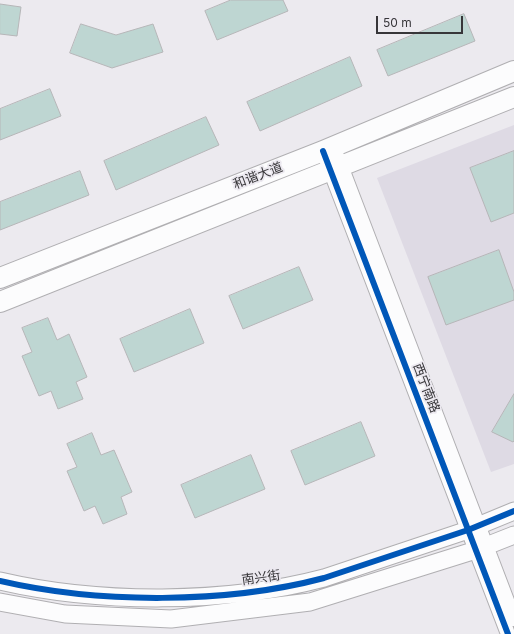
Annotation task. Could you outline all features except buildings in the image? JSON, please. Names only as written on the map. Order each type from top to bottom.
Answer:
[{"type":"main road","name":"和谐大道","points":[[0,278],[329,148],[514,70]]},
{"type":"main road","name":"和谐大道","points":[[0,302],[514,97]]},
{"type":"street","name":"西宁南路","points":[[329,148],[473,528],[514,619]]},
{"type":"street","name":"南兴街","points":[[0,581],[62,592],[145,598],[217,596],[311,582],[473,528],[514,510]]},
{"type":"street","points":[[0,602],[65,614],[171,619],[310,602],[481,548],[514,535]]},
{"type":"street","name":"西宁南路","points":[[481,548],[508,634]]},
{"type":"shaded area","points":[[514,125],[514,464],[491,472],[377,178]]},
{"type":"cycle path","points":[[323,151],[508,634]]},
{"type":"cycle path","points":[[0,581],[38,589],[120,597],[162,598],[246,593],[286,587],[324,578],[468,530],[514,511]]}]
